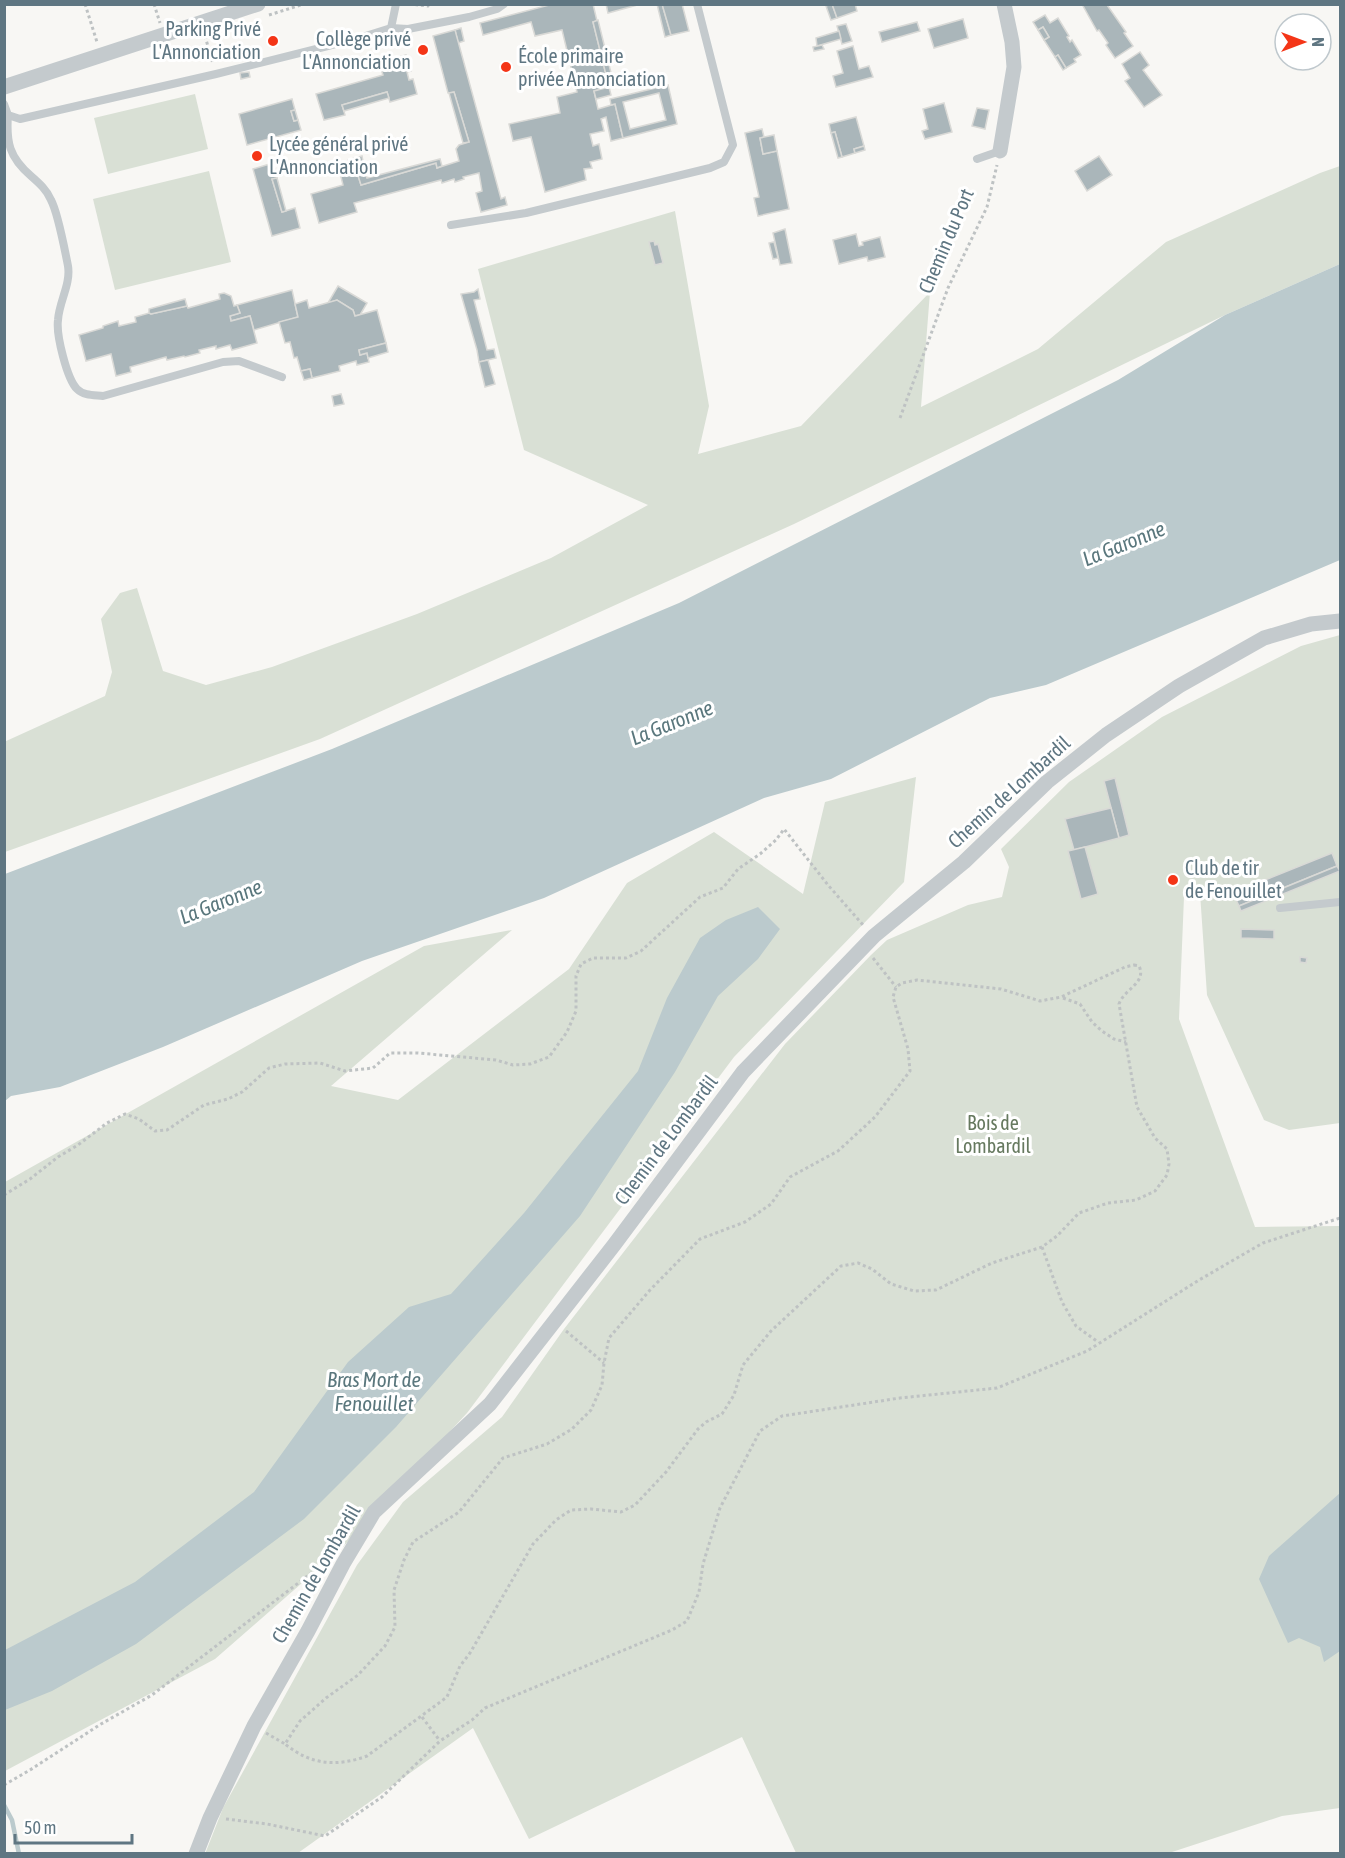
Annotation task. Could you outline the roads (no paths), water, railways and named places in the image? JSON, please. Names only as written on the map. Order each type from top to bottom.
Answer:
[{"type":"street","points":[[4,87],[230,9],[258,4]]},
{"type":"street","points":[[1000,151],[1014,67],[1012,42],[1004,4]]},
{"type":"street","name":"Chemin de Lombardil","points":[[196,1854],[210,1818],[254,1726],[374,1512],[490,1404],[555,1322],[743,1072],[869,941],[964,862],[1047,782],[1106,735],[1179,686],[1264,638],[1311,624],[1341,621]]},
{"type":"lane","points":[[391,28],[396,4]]},
{"type":"lane","points":[[8,115],[20,119],[87,105],[356,39],[391,28],[408,29],[458,20],[497,9],[504,4]]},
{"type":"lane","points":[[451,225],[526,213],[710,168],[724,162],[733,145],[697,4]]},
{"type":"lane","points":[[4,104],[8,115],[7,137],[12,155],[24,170],[43,186],[52,200],[68,269],[67,283],[60,302],[57,331],[71,380],[79,390],[88,395],[103,396],[224,362],[238,361],[282,377]]},
{"type":"lane","points":[[977,159],[1000,151]]},
{"type":"lane","points":[[1280,908],[1341,902]]},
{"type":"water","name":"La Garonne","points":[[1340,264],[1340,560],[1046,685],[990,698],[831,779],[764,798],[544,898],[362,961],[163,1047],[60,1087],[11,1096],[5,1101],[5,874],[332,749],[679,603],[1118,380],[1225,315]]},
{"type":"water","name":"Bras Mort de Fenouillet","points":[[758,907],[780,929],[758,959],[718,996],[675,1072],[580,1216],[396,1427],[304,1519],[136,1644],[52,1691],[5,1710],[5,1650],[135,1582],[254,1492],[348,1362],[409,1307],[451,1294],[524,1213],[638,1071],[667,998],[700,938],[726,920]]},
{"type":"water","points":[[1340,1493],[1340,1651],[1324,1662],[1320,1647],[1299,1638],[1288,1643],[1259,1579],[1269,1556]]},
{"type":"waterway","points":[[4,1805],[12,1820],[19,1854]]},
{"type":"place","name":"Parking Privé L'Annonciation","points":[[273,41]]},
{"type":"place","name":"Collège privé L'Annonciation","points":[[423,50]]},
{"type":"place","name":"École primaire privée Annonciation","points":[[506,67]]},
{"type":"place","name":"Lycée général privé L'Annonciation","points":[[257,156]]},
{"type":"place","name":"Club de tir de Fenouillet","points":[[1173,880]]},
{"type":"park label","name":"Bois de Lombardil","points":[[993,1134]]}]
